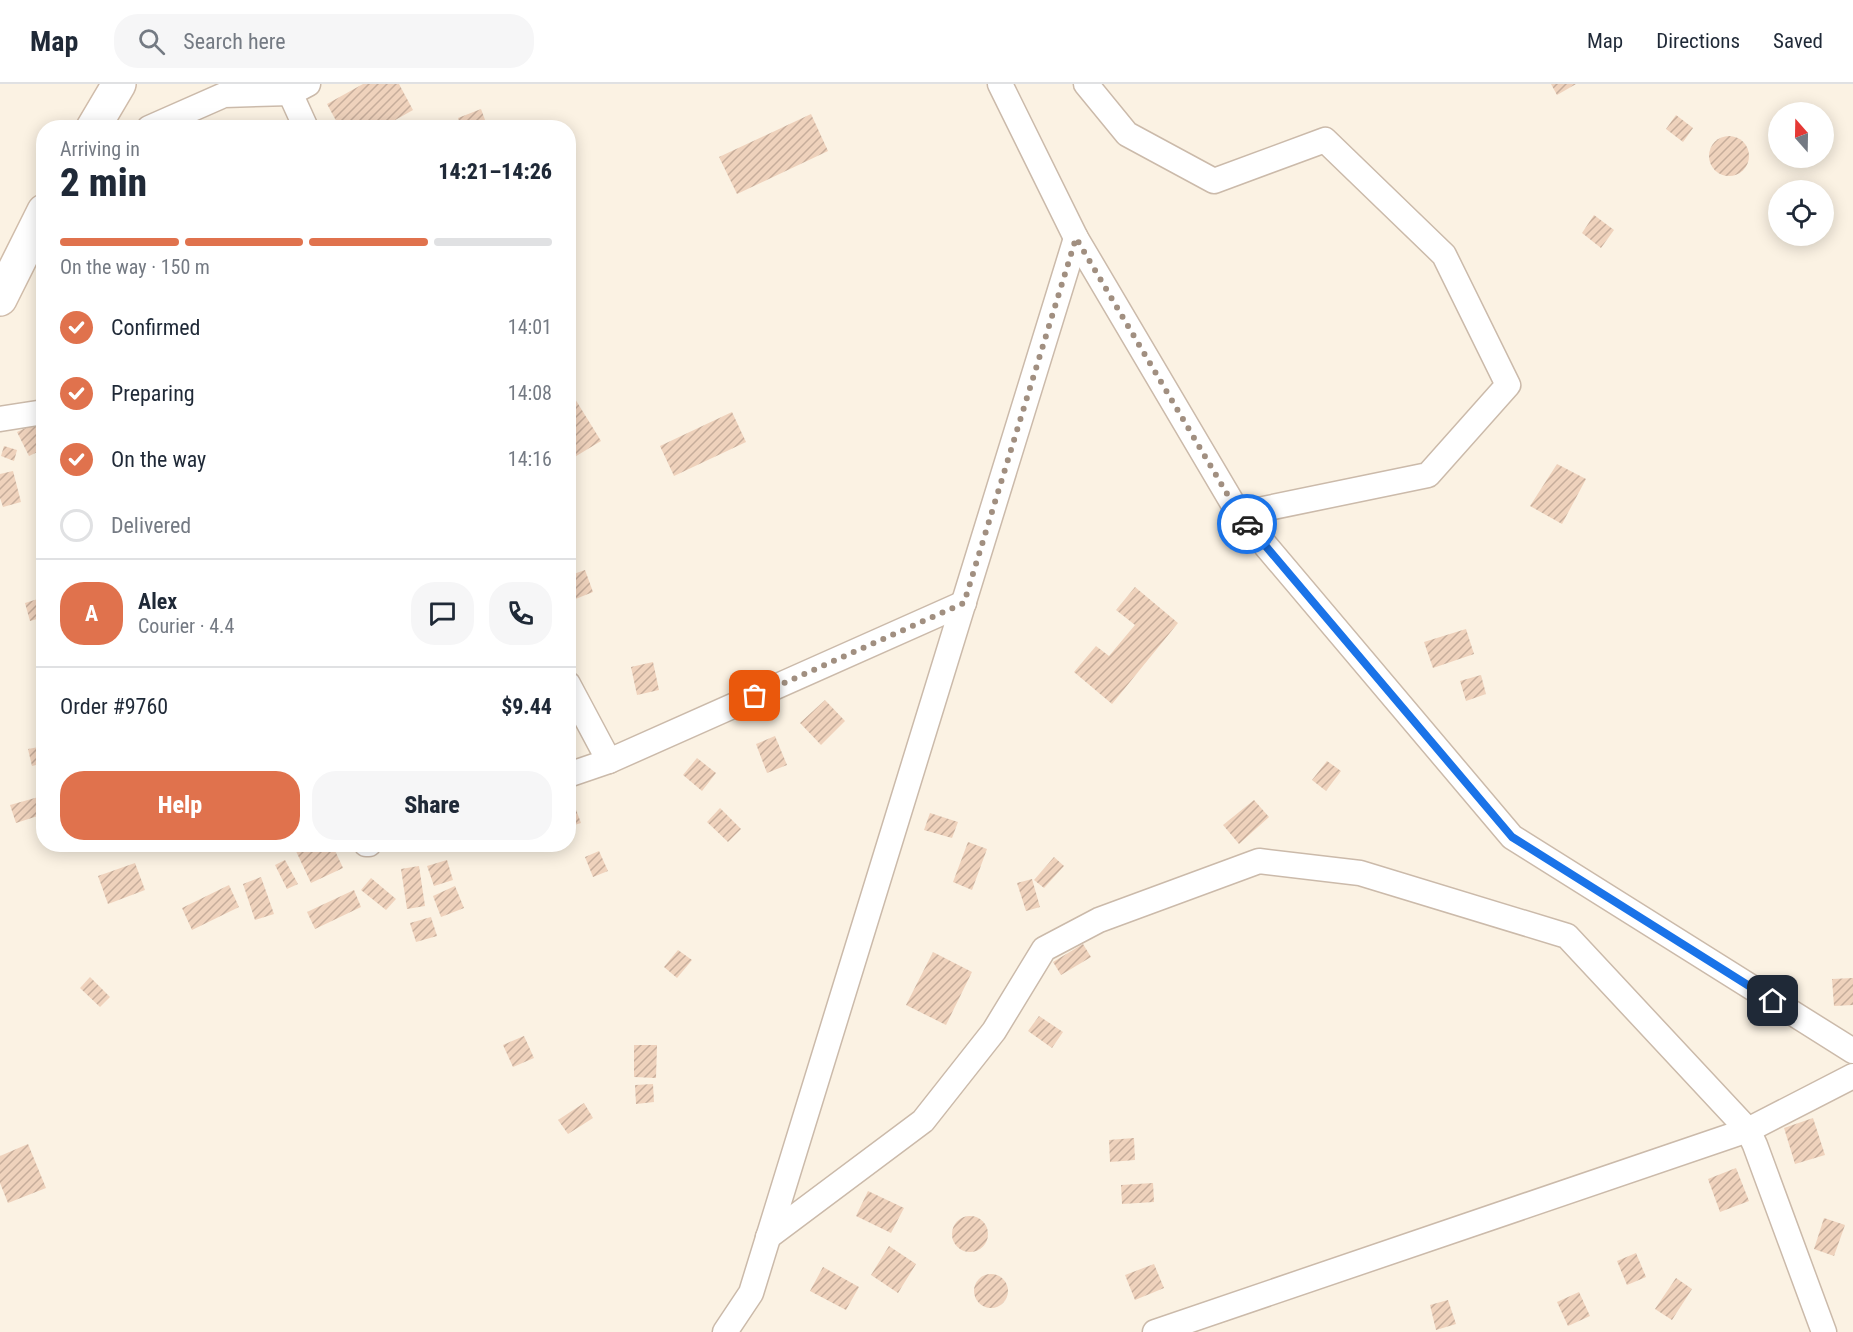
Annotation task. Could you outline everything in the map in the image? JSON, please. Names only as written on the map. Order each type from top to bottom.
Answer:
[{"type":"street","points":[[98,120],[119,84]]},
{"type":"street","points":[[1000,84],[1076,238],[1239,514],[1512,837],[1853,1051]]},
{"type":"street","points":[[1086,84],[1127,134],[1214,181],[1325,140],[1444,255],[1508,385],[1428,475],[1239,514]]},
{"type":"street","points":[[167,120],[224,95],[295,87],[304,120]]},
{"type":"street","points":[[0,299],[36,226]]},
{"type":"street","points":[[725,1332],[751,1293],[1076,238]]},
{"type":"street","points":[[0,419],[36,412]]},
{"type":"street","points":[[576,772],[609,761],[964,603]]},
{"type":"street","points":[[576,699],[609,761]]},
{"type":"street","points":[[768,1237],[923,1121],[994,1031],[1044,949],[1099,920],[1259,861],[1360,873],[1567,936],[1748,1130],[1824,1332]]},
{"type":"street","points":[[1155,1332],[1748,1130],[1853,1076]]},
{"type":"building","points":[[363,84],[399,84],[413,110],[395,120],[336,120],[327,104]]},
{"type":"building","points":[[1551,84],[1576,84],[1557,95]]},
{"type":"building","points":[[481,109],[485,120],[459,120],[458,118]]},
{"type":"building","points":[[811,114],[828,151],[737,194],[719,157]]},
{"type":"building","points":[[1676,115],[1693,128],[1683,142],[1666,129]]},
{"type":"building","points":[[1729,136],[1743,142],[1749,156],[1743,170],[1729,176],[1715,170],[1709,156],[1715,142]]},
{"type":"building","points":[[1594,215],[1614,230],[1601,248],[1582,233]]},
{"type":"building","points":[[576,400],[601,441],[576,456]]},
{"type":"building","points":[[732,412],[746,442],[674,476],[660,446]]},
{"type":"building","points":[[36,423],[36,453],[29,456],[17,432]]},
{"type":"building","points":[[4,446],[17,450],[14,461],[1,456]]},
{"type":"building","points":[[1557,464],[1586,479],[1562,524],[1530,506]]},
{"type":"building","points":[[13,471],[21,502],[3,507],[0,498],[0,474]]},
{"type":"building","points":[[585,570],[593,592],[576,599],[576,573]]},
{"type":"building","points":[[1135,587],[1178,623],[1112,704],[1074,672],[1096,646],[1109,656],[1135,625],[1116,610]]},
{"type":"building","points":[[36,600],[36,619],[30,621],[25,603]]},
{"type":"building","points":[[1466,629],[1474,654],[1433,668],[1424,642]]},
{"type":"building","points":[[653,662],[659,690],[637,695],[631,667]]},
{"type":"building","points":[[1481,675],[1486,694],[1466,701],[1460,681]]},
{"type":"building","points":[[825,700],[845,721],[821,745],[800,723]]},
{"type":"building","points":[[775,736],[787,765],[767,773],[756,744]]},
{"type":"building","points":[[36,748],[36,765],[32,766],[28,749]]},
{"type":"building","points":[[697,758],[716,773],[702,791],[683,775]]},
{"type":"building","points":[[1327,761],[1341,771],[1326,791],[1312,780]]},
{"type":"building","points":[[36,798],[36,817],[16,823],[10,805]]},
{"type":"building","points":[[1254,800],[1269,817],[1239,844],[1223,825]]},
{"type":"building","points":[[720,808],[741,829],[728,842],[707,822]]},
{"type":"building","points":[[576,810],[581,823],[576,825]]},
{"type":"building","points":[[930,813],[958,822],[952,838],[924,830]]},
{"type":"building","points":[[968,842],[987,849],[972,890],[953,882]]},
{"type":"building","points":[[599,851],[608,871],[593,877],[585,857]]},
{"type":"building","points":[[296,852],[336,852],[343,868],[311,883]]},
{"type":"building","points":[[1054,857],[1064,866],[1044,888],[1034,880]]},
{"type":"building","points":[[285,860],[298,884],[287,889],[275,865]]},
{"type":"building","points":[[447,860],[453,880],[434,886],[427,866]]},
{"type":"building","points":[[135,863],[145,890],[108,904],[98,876]]},
{"type":"building","points":[[419,866],[425,906],[407,909],[401,869]]},
{"type":"building","points":[[261,877],[274,914],[255,920],[243,884]]},
{"type":"building","points":[[371,878],[396,899],[386,910],[361,890]]},
{"type":"building","points":[[1032,879],[1040,907],[1026,911],[1017,883]]},
{"type":"building","points":[[229,885],[239,907],[192,930],[182,908]]},
{"type":"building","points":[[455,886],[464,908],[441,917],[433,896]]},
{"type":"building","points":[[354,890],[361,907],[315,929],[307,912]]},
{"type":"building","points":[[431,917],[437,936],[416,942],[410,923]]},
{"type":"building","points":[[1083,944],[1091,957],[1061,975],[1053,962]]},
{"type":"building","points":[[678,950],[692,960],[677,978],[664,967]]},
{"type":"building","points":[[933,952],[972,972],[946,1025],[906,1005]]},
{"type":"building","points":[[90,977],[110,997],[100,1007],[80,988]]},
{"type":"building","points":[[1853,978],[1853,1005],[1834,1006],[1832,979]]},
{"type":"building","points":[[1039,1016],[1063,1032],[1052,1048],[1028,1031]]},
{"type":"building","points":[[524,1036],[534,1058],[513,1067],[503,1045]]},
{"type":"building","points":[[634,1045],[657,1045],[656,1078],[634,1077]]},
{"type":"building","points":[[653,1084],[654,1102],[636,1104],[635,1085]]},
{"type":"building","points":[[584,1103],[593,1118],[568,1134],[558,1120]]},
{"type":"building","points":[[1813,1118],[1825,1155],[1795,1164],[1784,1128]]},
{"type":"building","points":[[1134,1138],[1135,1160],[1110,1162],[1109,1140]]},
{"type":"building","points":[[28,1144],[46,1188],[8,1203],[0,1183],[0,1156]]},
{"type":"building","points":[[1736,1168],[1749,1201],[1720,1212],[1708,1179]]},
{"type":"building","points":[[1153,1183],[1154,1202],[1122,1204],[1121,1185]]},
{"type":"building","points":[[868,1191],[904,1208],[891,1233],[856,1216]]},
{"type":"building","points":[[970,1216],[983,1221],[988,1234],[983,1247],[970,1252],[957,1247],[952,1234],[957,1221]]},
{"type":"building","points":[[1824,1218],[1845,1225],[1834,1256],[1814,1249]]},
{"type":"building","points":[[889,1246],[916,1264],[898,1293],[871,1275]]},
{"type":"building","points":[[1636,1253],[1646,1277],[1627,1285],[1617,1261]]},
{"type":"building","points":[[1154,1264],[1164,1288],[1135,1300],[1125,1275]]},
{"type":"building","points":[[823,1267],[859,1287],[846,1310],[810,1291]]},
{"type":"building","points":[[991,1274],[1003,1279],[1008,1291],[1003,1303],[991,1308],[979,1303],[974,1291],[979,1279]]},
{"type":"building","points":[[1676,1278],[1692,1289],[1672,1320],[1655,1309]]},
{"type":"building","points":[[1579,1292],[1590,1316],[1568,1326],[1557,1302]]},
{"type":"building","points":[[1448,1300],[1456,1324],[1436,1330],[1430,1305]]},
{"type":"way so far","points":[[755,696],[964,603],[1076,238],[1247,524]]},
{"type":"route","points":[[1247,524],[1512,837],[1773,1001]]}]
